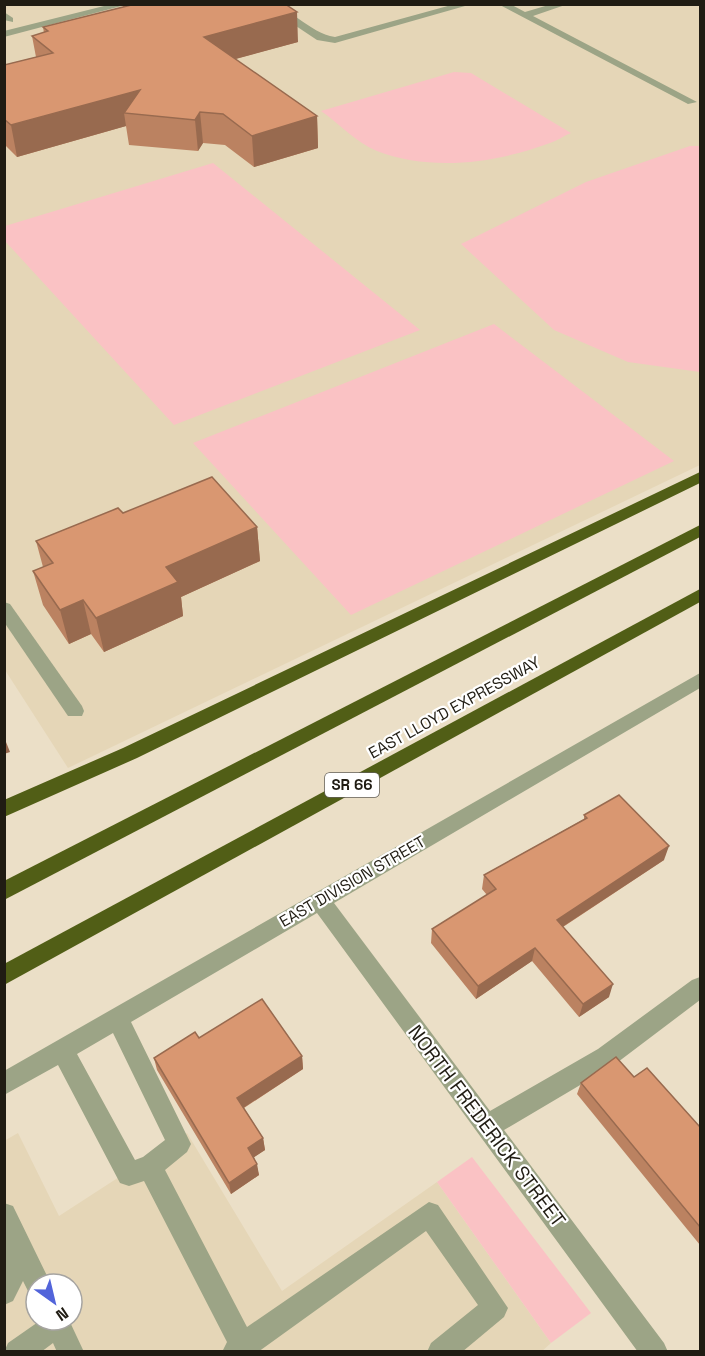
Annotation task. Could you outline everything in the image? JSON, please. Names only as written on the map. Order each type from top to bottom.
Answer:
[{"type":"highway","points":[[4,809],[130,753],[700,477]]},
{"type":"highway","points":[[4,891],[700,530]]},
{"type":"highway","name":"EAST LLOYD EXPRESSWAY","points":[[4,975],[700,595]]},
{"type":"street","points":[[55,10],[77,4]]},
{"type":"street","points":[[4,34],[125,4]]},
{"type":"street","points":[[271,7],[294,4]]},
{"type":"street","points":[[271,7],[320,38],[335,40],[468,4]]},
{"type":"street","points":[[502,4],[692,102]]},
{"type":"street","points":[[523,16],[564,4]]},
{"type":"street","points":[[6,19],[21,18]]},
{"type":"street","points":[[4,608],[75,711]]},
{"type":"street","name":"EAST DIVISION STREET","points":[[4,1084],[700,680]]},
{"type":"street","name":"NORTH FREDERICK STREET","points":[[319,900],[654,1352]]},
{"type":"street","points":[[488,1126],[606,1057],[700,987]]},
{"type":"street","points":[[62,1050],[129,1174],[150,1167],[179,1144],[117,1018]]},
{"type":"street","points":[[150,1167],[239,1349],[429,1214],[495,1308],[440,1352]]},
{"type":"street","points":[[8,1223],[32,1272]]},
{"type":"street","points":[[4,1292],[17,1267],[8,1223]]},
{"type":"street","points":[[17,1352],[43,1332]]},
{"type":"street","points":[[61,1332],[71,1352]]},
{"type":"shaded area","points":[[5,5],[700,5],[700,465],[68,768],[5,670]]},
{"type":"shaded area","points":[[454,72],[471,73],[571,133],[553,142],[508,156],[442,163],[398,158],[377,151],[355,138],[321,111]]},
{"type":"shaded area","points":[[690,146],[700,146],[700,372],[628,362],[554,330],[461,244],[586,182]]},
{"type":"shaded area","points":[[213,163],[420,330],[174,425],[5,241],[5,226]]},
{"type":"shaded area","points":[[494,324],[674,461],[351,615],[193,443]]},
{"type":"shaded area","points":[[18,1133],[59,1216],[187,1133],[282,1291],[437,1182],[551,1343],[541,1352],[5,1351],[4,1141]]},
{"type":"shaded area","points":[[472,1157],[591,1313],[551,1343],[437,1182]]},
{"type":"building","points":[[130,4],[285,4],[297,12],[204,37],[317,116],[252,136],[223,114],[200,112],[195,120],[124,113],[140,90],[11,125],[4,119],[4,65],[53,53],[32,36],[48,31],[43,27]]},
{"type":"building","points":[[212,477],[257,527],[166,567],[178,582],[96,618],[83,600],[60,610],[33,571],[53,563],[36,541],[118,508],[123,513]]},
{"type":"building","points":[[619,795],[669,846],[557,920],[613,984],[583,1004],[535,948],[478,986],[432,929],[496,889],[484,875],[587,818],[584,815]]},
{"type":"building","points":[[262,999],[302,1056],[237,1098],[263,1138],[248,1148],[257,1164],[229,1183],[154,1058],[195,1032],[199,1038]]},
{"type":"building","points":[[616,1057],[634,1077],[647,1068],[700,1127],[700,1227],[581,1083]]}]
